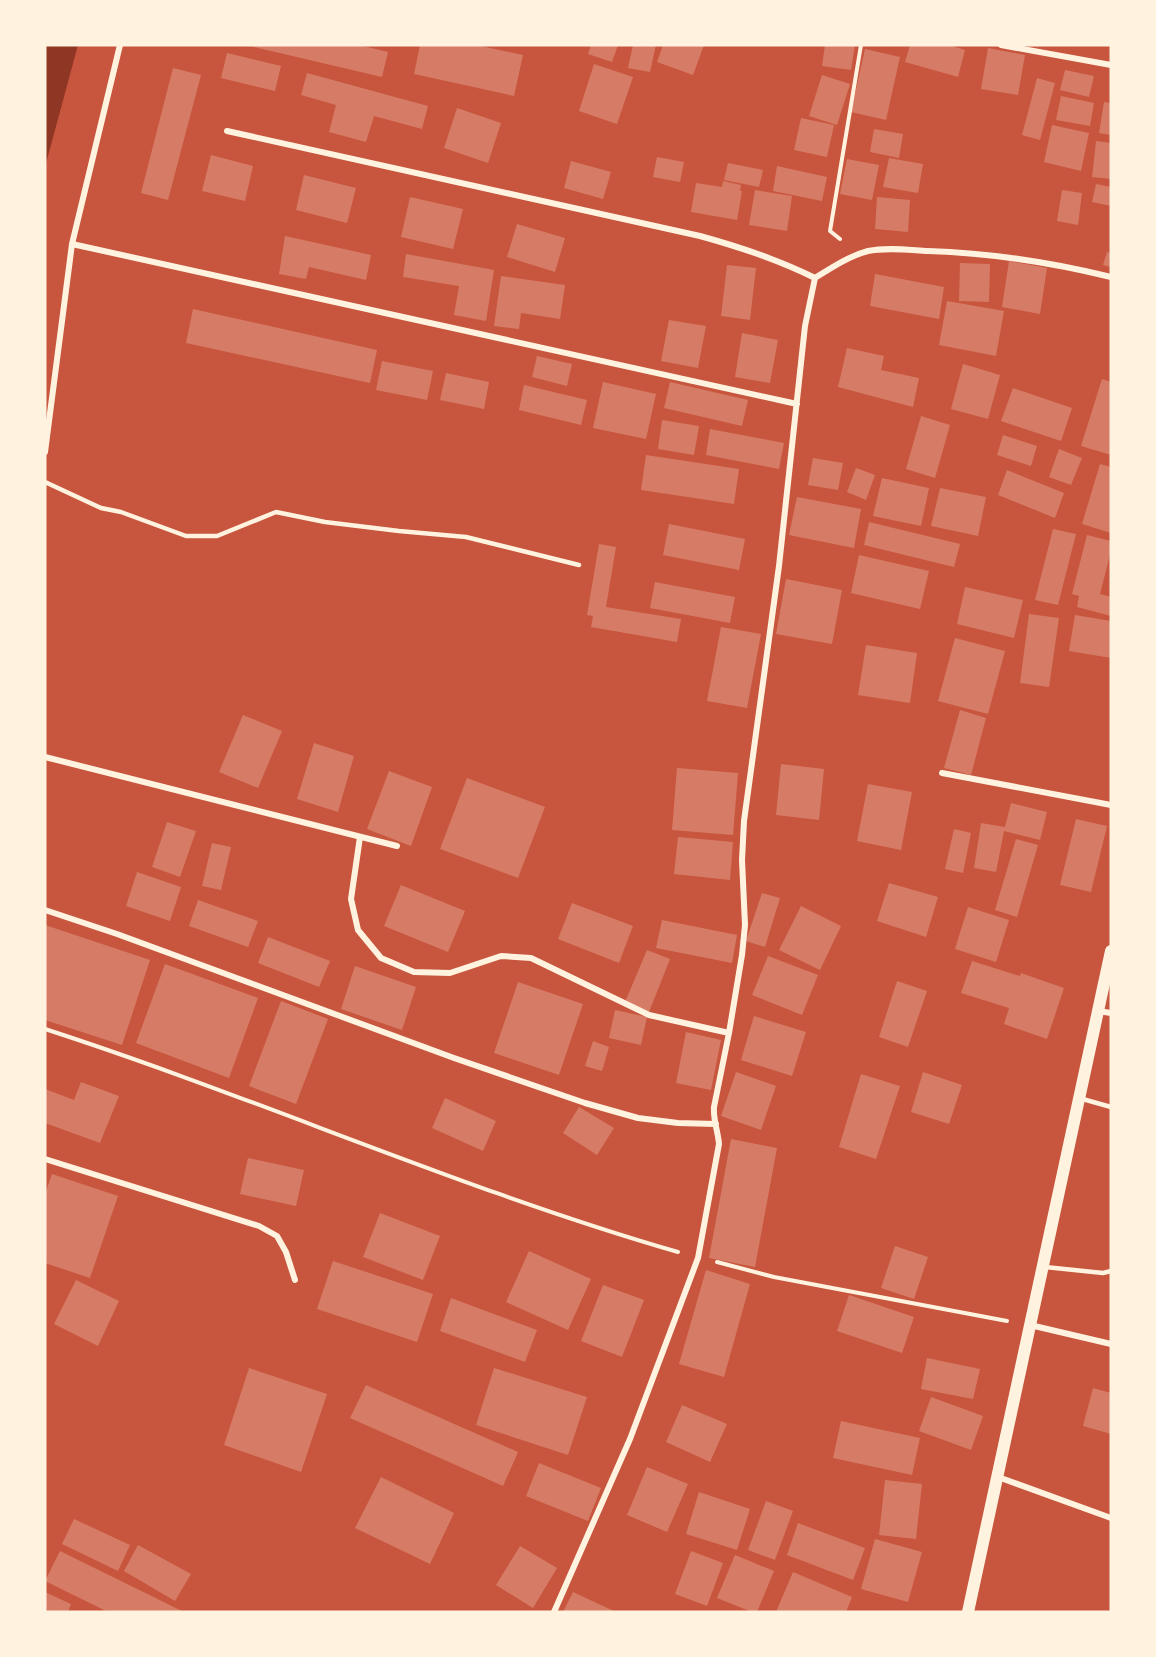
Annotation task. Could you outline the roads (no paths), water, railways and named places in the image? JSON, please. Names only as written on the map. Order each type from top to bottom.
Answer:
[{"type":"main road","points":[[968,1612],[1111,951]]},
{"type":"street","points":[[45,452],[72,244],[120,45]]},
{"type":"street","points":[[1001,45],[1111,65]]},
{"type":"street","points":[[227,131],[700,237],[747,249],[815,278]]},
{"type":"street","points":[[72,244],[797,404]]},
{"type":"street","points":[[554,1612],[630,1438],[698,1258],[719,1144],[713,1116],[714,1107],[742,955],[744,821],[779,566],[805,326],[815,278],[859,254],[899,249],[974,253],[1039,261],[1111,277]]},
{"type":"street","points":[[45,757],[397,846]]},
{"type":"street","points":[[942,773],[1111,805]]},
{"type":"street","points":[[360,837],[351,899],[358,930],[381,958],[414,972],[450,973],[501,956],[531,958],[649,1015],[729,1033]]},
{"type":"street","points":[[45,910],[128,938],[454,1058],[585,1102],[638,1118],[716,1124]]},
{"type":"street","points":[[1098,1011],[1111,1013]]},
{"type":"street","points":[[45,1159],[259,1226],[277,1236],[286,1252],[295,1280]]},
{"type":"street","points":[[1030,1325],[1111,1344]]},
{"type":"street","points":[[997,1477],[1111,1518]]},
{"type":"lane","points":[[45,482],[101,508],[121,512],[186,536],[217,536],[276,512],[325,522],[466,537],[579,565]]},
{"type":"lane","points":[[1079,1098],[1111,1107]]},
{"type":"lane","points":[[1043,1267],[1103,1272],[1111,1270]]}]
